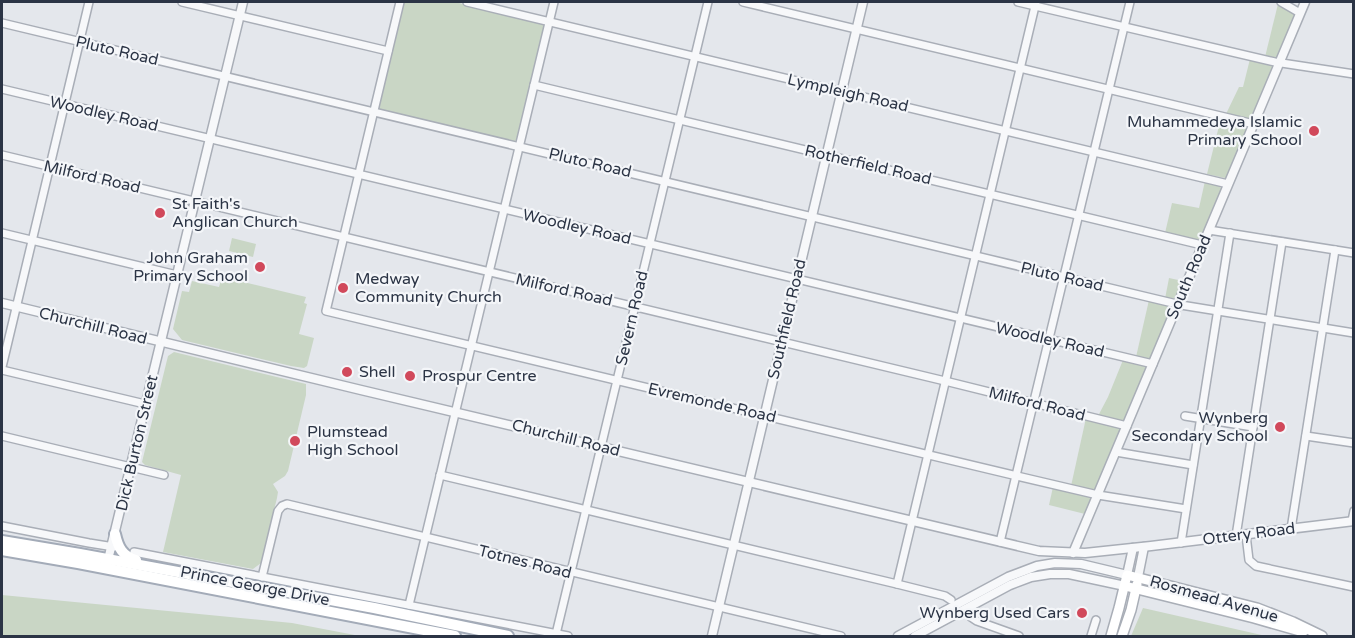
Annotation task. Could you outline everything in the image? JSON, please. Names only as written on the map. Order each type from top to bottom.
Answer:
[{"type":"main road","points":[[115,534],[115,547],[132,559],[178,572]]},
{"type":"main road","name":"Prince George Drive","points":[[2,541],[455,636]]},
{"type":"main road","name":"Prince George Drive","points":[[2,550],[178,572],[374,608],[508,636]]},
{"type":"main road","points":[[1111,636],[1127,575]]},
{"type":"main road","name":"Rosmead Avenue","points":[[1127,575],[1257,608],[1321,636]]},
{"type":"main road","points":[[1122,636],[1131,610],[1138,577]]},
{"type":"main road","name":"Rosmead Avenue","points":[[1125,586],[1321,636]]},
{"type":"street","points":[[88,2],[2,368],[145,404]]},
{"type":"street","points":[[182,2],[388,51]]},
{"type":"street","name":"Dick Burton Street","points":[[115,534],[243,2]]},
{"type":"street","points":[[343,237],[400,2]]},
{"type":"street","name":"Lympleigh Road","points":[[467,2],[1228,184]]},
{"type":"street","points":[[409,605],[554,2]]},
{"type":"street","name":"Severn Road","points":[[556,634],[708,2]]},
{"type":"street","points":[[743,2],[1254,124]]},
{"type":"street","name":"Southfield Road","points":[[712,636],[863,2]]},
{"type":"street","points":[[1018,2],[1035,4],[1279,63],[1353,74]]},
{"type":"street","points":[[1000,542],[1130,2]]},
{"type":"street","points":[[1281,2],[1300,13]]},
{"type":"street","name":"South Road","points":[[1073,553],[1305,2]]},
{"type":"street","points":[[897,584],[1035,4]]},
{"type":"street","name":"Pluto Road","points":[[2,23],[1178,304],[1353,333]]},
{"type":"street","name":"Rotherfield Road","points":[[534,86],[1202,245]]},
{"type":"street","name":"Woodley Road","points":[[2,89],[1153,364]]},
{"type":"street","name":"Milford Road","points":[[2,155],[1126,426]]},
{"type":"street","points":[[1209,230],[1353,253]]},
{"type":"street","points":[[2,233],[177,275]]},
{"type":"street","points":[[1180,543],[1230,233]]},
{"type":"street","name":"Evremonde Road","points":[[343,237],[326,311],[1098,495],[1186,509]]},
{"type":"street","points":[[1236,536],[1282,242]]},
{"type":"street","points":[[1291,529],[1335,250]]},
{"type":"street","name":"Churchill Road","points":[[2,303],[1039,551],[1085,553],[1133,548]]},
{"type":"street","points":[[1185,416],[1253,427]]},
{"type":"street","points":[[2,436],[165,475]]},
{"type":"street","points":[[1306,436],[1353,443]]},
{"type":"street","points":[[1116,452],[1193,465]]},
{"type":"street","points":[[440,475],[897,584],[945,596],[951,600]]},
{"type":"street","name":"Totnes Road","points":[[262,577],[278,511],[285,504],[841,636]]},
{"type":"street","points":[[1353,511],[1353,521]]},
{"type":"street","name":"Ottery Road","points":[[1133,548],[1353,521]]},
{"type":"street","points":[[2,526],[115,547],[107,564]]},
{"type":"street","points":[[1246,535],[1249,560],[1256,566],[1353,587]]},
{"type":"street","points":[[1138,577],[1144,547]]},
{"type":"street","points":[[898,636],[1008,577],[1037,566],[1055,563],[1081,564],[1127,575],[1133,548]]},
{"type":"street","points":[[134,552],[568,636]]},
{"type":"street","points":[[915,636],[1020,580],[1041,575],[1069,574],[1125,586]]},
{"type":"street","points":[[965,609],[973,619],[1019,636]]},
{"type":"street","points":[[1091,636],[1096,620]]},
{"type":"green space","points":[[401,2],[455,2],[541,23],[544,26],[545,31],[517,140],[512,142],[375,109]]},
{"type":"green space","points":[[1278,4],[1295,14],[1277,59],[1265,57]]},
{"type":"green space","points":[[1250,59],[1273,66],[1249,120],[1226,114],[1239,87],[1243,87]]},
{"type":"green space","points":[[1221,118],[1247,128],[1225,178],[1207,174]]},
{"type":"green space","points":[[1205,181],[1220,185],[1221,189],[1202,236],[1196,241],[1165,233],[1172,203],[1199,208]]},
{"type":"green space","points":[[232,238],[256,244],[253,257],[229,251]]},
{"type":"green space","points":[[222,277],[306,297],[304,303],[307,304],[299,334],[314,338],[307,366],[304,368],[291,366],[182,340],[173,329],[182,291],[189,292],[192,281],[219,287]]},
{"type":"green space","points":[[1169,278],[1183,281],[1177,297],[1170,300],[1165,299]]},
{"type":"green space","points":[[1149,300],[1168,305],[1170,310],[1151,358],[1148,360],[1136,357]]},
{"type":"green space","points":[[174,352],[306,384],[306,395],[288,471],[285,476],[273,484],[278,492],[277,498],[261,563],[253,569],[163,552],[181,475],[145,465],[142,462],[168,356]]},
{"type":"green space","points":[[1123,360],[1145,365],[1147,368],[1124,422],[1098,416]]},
{"type":"green space","points":[[1086,418],[1121,428],[1095,492],[1071,486]]},
{"type":"green space","points":[[1053,487],[1092,497],[1085,514],[1049,505]]},
{"type":"green space","points":[[2,595],[292,623],[360,636],[2,636]]},
{"type":"green space","points":[[1143,608],[1266,636],[1131,636]]},
{"type":"place","name":"Muhammedeya Islamic Primary School","points":[[1314,131]]},
{"type":"place","name":"St Faith's Anglican Church","points":[[160,213]]},
{"type":"place","name":"John Graham Primary School","points":[[260,267]]},
{"type":"place","name":"Medway Community Church","points":[[343,288]]},
{"type":"place","name":"Shell","points":[[347,372]]},
{"type":"place","name":"Prospur Centre","points":[[410,376]]},
{"type":"place","name":"Wynberg Secondary School","points":[[1280,427]]},
{"type":"place","name":"Plumstead High School","points":[[295,441]]},
{"type":"place","name":"Wynberg Used Cars","points":[[1082,613]]}]
